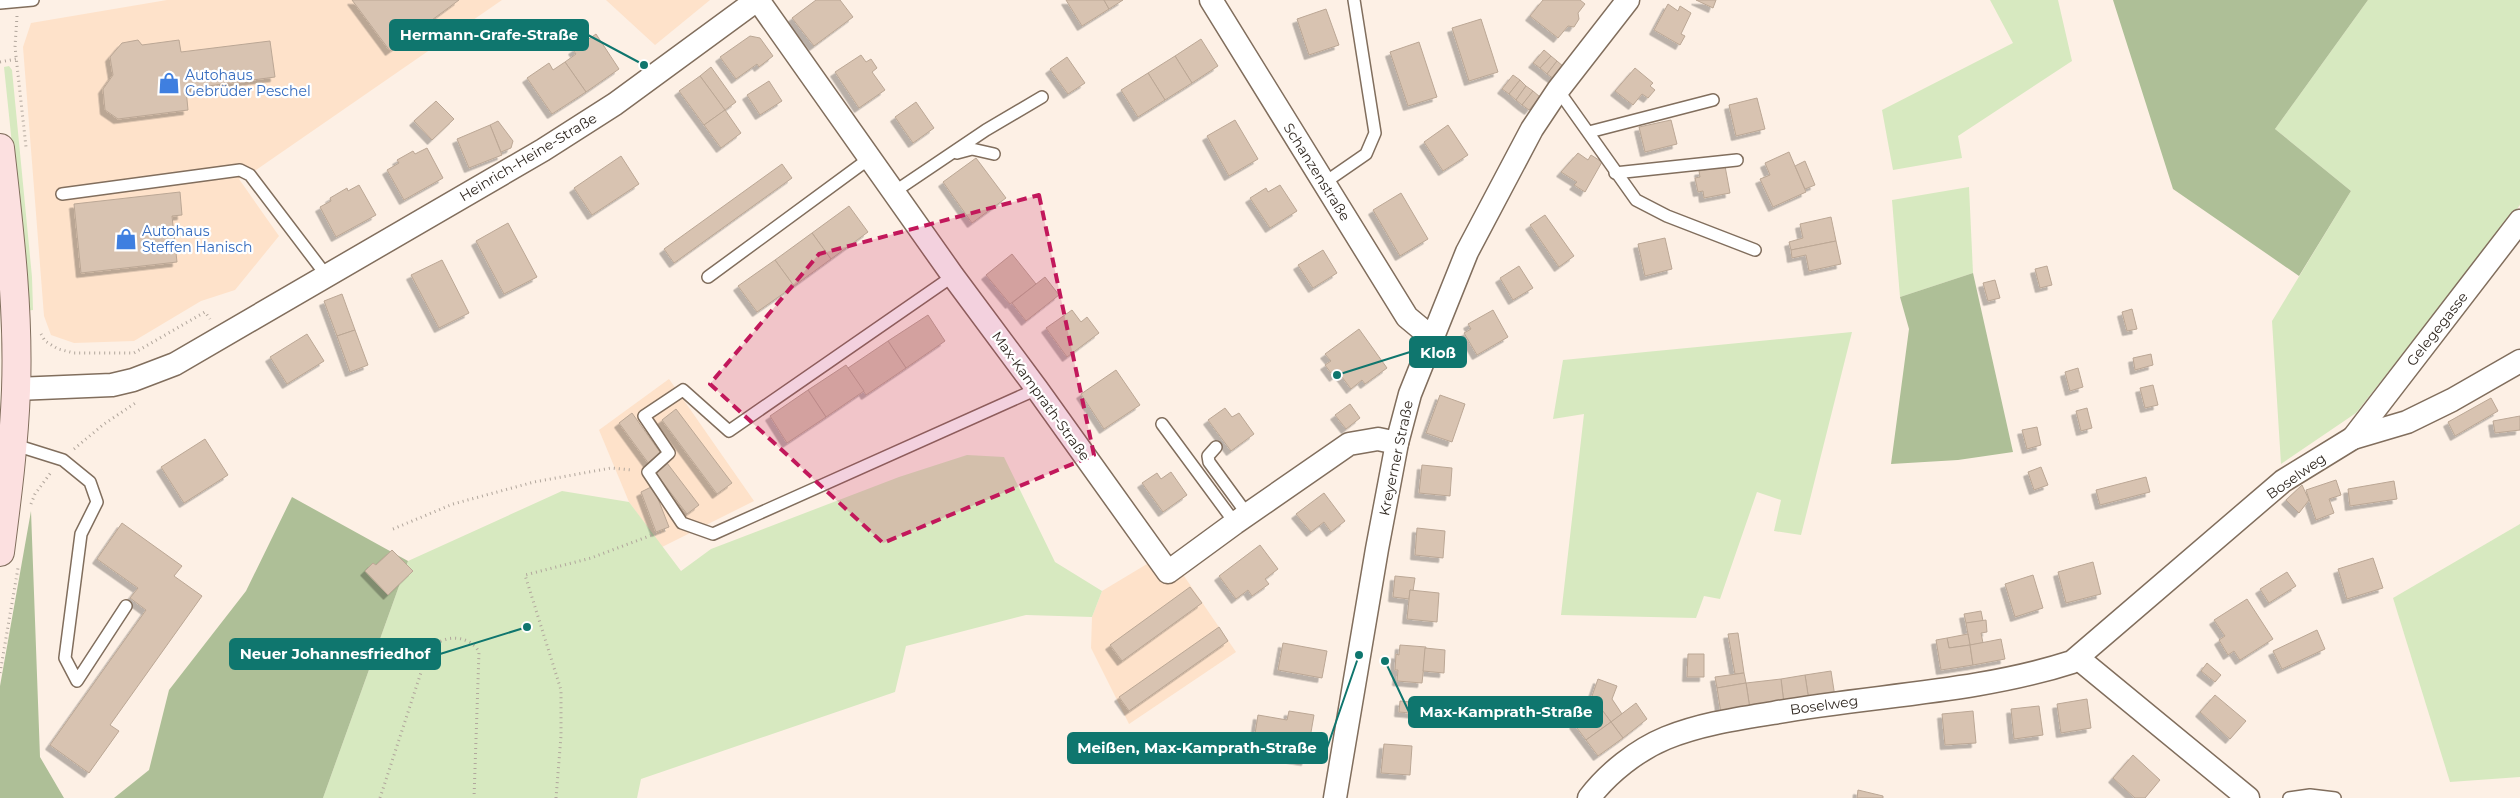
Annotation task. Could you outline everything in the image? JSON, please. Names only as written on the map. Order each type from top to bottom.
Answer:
[{"type":"street","name":"Max-Kamprath-Straße","points":[[758,0],[953,276],[1038,388],[1168,572],[1241,518],[1349,444],[1378,440],[1397,443]]},
{"type":"street","name":"Heinrich-Heine-Straße","points":[[16,389],[103,385],[138,378],[175,364],[543,150],[614,104],[758,0]]},
{"type":"street","name":"Schanzenstraße","points":[[1211,0],[1407,317],[1431,337]]},
{"type":"street","name":"Kreyerner Straße","points":[[1335,798],[1397,443],[1410,394],[1431,337],[1467,252],[1532,129],[1558,90],[1628,0]]},
{"type":"street","points":[[9,559],[12,444],[16,389],[13,150]]},
{"type":"street","name":"Gelegegasse","points":[[2353,438],[2520,221]]},
{"type":"street","name":"Boselweg","points":[[1589,798],[1610,774],[1645,750],[1664,739],[1707,724],[1804,707],[1990,682],[2044,671],[2079,659],[2283,481],[2353,438],[2407,422],[2452,400],[2520,361]]},
{"type":"street","points":[[2079,659],[2248,798]]},
{"type":"lane","points":[[0,2],[32,0]]},
{"type":"lane","points":[[1324,183],[1366,154],[1375,133],[1354,0]]},
{"type":"lane","points":[[1558,90],[1589,132],[1615,173],[1636,200],[1649,208],[1755,250]]},
{"type":"lane","points":[[894,192],[986,130],[1042,98]]},
{"type":"lane","points":[[1589,132],[1713,100]]},
{"type":"lane","points":[[937,162],[965,150],[994,154]]},
{"type":"lane","points":[[708,277],[870,158]]},
{"type":"lane","points":[[1615,173],[1737,160]]},
{"type":"lane","points":[[62,194],[240,170],[250,176],[326,275]]},
{"type":"lane","points":[[953,276],[729,431],[683,390],[644,416],[669,453],[648,472],[682,523],[713,534],[1038,388]]},
{"type":"lane","points":[[1162,424],[1241,518]]},
{"type":"lane","points":[[12,444],[63,460],[90,482],[97,502],[81,534],[65,658],[77,681],[126,606]]},
{"type":"lane","points":[[1216,447],[1208,456],[1209,462],[1241,518]]},
{"type":"lane","points":[[2289,798],[2310,795],[2335,798]]},
{"type":"path","points":[[13,150],[16,1]]},
{"type":"path","points":[[0,62],[16,59]]},
{"type":"path","points":[[38,329],[45,341],[58,349],[74,353],[134,352],[205,312],[222,336]]},
{"type":"path","points":[[30,507],[35,494],[77,445],[104,424],[145,397],[138,378]]},
{"type":"path","points":[[393,529],[453,504],[534,482],[611,468],[648,472]]},
{"type":"path","points":[[556,798],[561,736],[562,690],[525,575],[591,558],[682,523]]},
{"type":"path","points":[[0,673],[9,559]]},
{"type":"path","points":[[380,798],[426,657],[437,644],[452,639],[466,639],[474,643],[479,652],[474,798]]},
{"type":"highlighted area","points":[[1039,195],[1094,455],[883,543],[710,384],[819,254]]},
{"type":"shaded area","points":[[167,0],[502,0],[256,170],[239,179],[279,236],[235,290],[201,301],[134,341],[74,343],[51,335],[44,316],[23,47],[31,23]]},
{"type":"shaded area","points":[[606,0],[710,0],[655,45]]},
{"type":"shaded area","points":[[669,379],[754,501],[662,547],[629,502],[599,430]]},
{"type":"shaded area","points":[[1147,564],[1184,576],[1236,652],[1129,724],[1091,648],[1092,617],[1102,591]]},
{"type":"green space","points":[[1990,0],[2058,0],[2072,61],[1958,136],[1962,158],[1893,170],[1882,110],[2013,43]]},
{"type":"green space","points":[[2113,0],[2368,0],[2275,129],[2351,191],[2299,276],[2173,189]]},
{"type":"green space","points":[[2368,0],[2520,0],[2520,205],[2356,413],[2281,464],[2272,321],[2351,191],[2275,129]]},
{"type":"green space","points":[[9,66],[12,70],[32,277],[33,310],[25,311],[16,183],[4,67]]},
{"type":"green space","points":[[1969,187],[1973,273],[1900,297],[1892,200]]},
{"type":"green space","points":[[1973,273],[2013,452],[1958,460],[1891,464],[1909,329],[1900,297]]},
{"type":"green space","points":[[1852,332],[1801,535],[1774,531],[1781,500],[1757,492],[1720,599],[1704,596],[1696,618],[1561,615],[1584,414],[1553,419],[1563,360]]},
{"type":"green space","points":[[967,455],[1004,457],[1055,562],[1102,591],[1092,617],[1026,615],[906,646],[895,692],[641,779],[637,798],[323,798],[408,561],[562,491],[629,502],[681,571],[711,549],[899,477]]},
{"type":"green space","points":[[292,497],[408,561],[323,798],[114,798],[149,770],[169,690],[246,591]]},
{"type":"green space","points":[[31,511],[40,757],[64,798],[0,798],[0,686]]},
{"type":"green space","points":[[2520,524],[2520,777],[2450,782],[2393,598]]},
{"type":"building","points":[[352,0],[459,0],[390,51]]},
{"type":"building","points":[[816,0],[840,0],[853,17],[814,46],[792,18]]},
{"type":"building","points":[[1066,0],[1104,0],[1109,9],[1082,26]]},
{"type":"building","points":[[1104,0],[1123,0],[1109,9]]},
{"type":"building","points":[[1543,0],[1580,0],[1585,4],[1578,13],[1579,19],[1574,27],[1568,26],[1558,38],[1530,16]]},
{"type":"building","points":[[1696,0],[1716,0],[1713,8]]},
{"type":"building","points":[[1668,4],[1678,11],[1680,6],[1691,13],[1681,34],[1685,36],[1680,45],[1654,30]]},
{"type":"building","points":[[1326,9],[1339,45],[1309,55],[1297,19]]},
{"type":"building","points":[[1481,19],[1498,72],[1469,81],[1452,28]]},
{"type":"building","points":[[596,34],[619,69],[586,92],[565,62],[576,54],[573,50]]},
{"type":"building","points":[[750,36],[760,38],[773,56],[759,67],[757,64],[736,79],[720,57]]},
{"type":"building","points":[[1201,39],[1218,66],[1192,83],[1175,56]]},
{"type":"building","name":"Autohaus Gebrüder Peschel","points":[[138,40],[142,45],[179,40],[181,52],[270,41],[275,77],[186,89],[188,110],[118,119],[105,110],[103,89],[113,75],[110,57],[122,43]]},
{"type":"building","points":[[1419,42],[1437,97],[1408,106],[1390,52]]},
{"type":"building","points":[[1544,50],[1551,56],[1540,68],[1533,63]]},
{"type":"building","points":[[861,55],[866,62],[871,59],[877,68],[872,72],[885,90],[859,108],[835,72]]},
{"type":"building","points":[[1175,56],[1192,83],[1165,100],[1148,73]]},
{"type":"building","points":[[1551,56],[1557,61],[1547,74],[1540,68]]},
{"type":"building","points":[[1067,57],[1085,83],[1068,94],[1050,69]]},
{"type":"building","points":[[1557,61],[1564,67],[1554,79],[1547,74]]},
{"type":"building","points":[[565,62],[586,92],[552,114],[527,78],[549,63],[553,70]]},
{"type":"building","points":[[711,67],[736,102],[725,110],[700,76]]},
{"type":"building","points":[[1635,68],[1653,83],[1650,86],[1655,90],[1648,98],[1642,94],[1633,105],[1615,91]]},
{"type":"building","points":[[1148,73],[1165,100],[1138,117],[1121,90]]},
{"type":"building","points":[[1513,75],[1520,80],[1509,94],[1502,89]]},
{"type":"building","points":[[700,76],[725,110],[704,125],[679,91]]},
{"type":"building","points":[[1520,80],[1526,86],[1516,100],[1509,94]]},
{"type":"building","points":[[769,81],[782,101],[760,115],[747,95]]},
{"type":"building","points":[[1526,86],[1533,91],[1522,105],[1516,100]]},
{"type":"building","points":[[1533,91],[1540,97],[1529,110],[1522,105]]},
{"type":"building","points":[[1757,98],[1765,129],[1736,136],[1729,105]]},
{"type":"building","points":[[436,101],[454,119],[432,140],[414,121]]},
{"type":"building","points":[[916,102],[934,128],[913,143],[895,117]]},
{"type":"building","points":[[725,110],[741,133],[721,148],[704,125]]},
{"type":"building","points":[[1235,120],[1258,159],[1229,176],[1207,136]]},
{"type":"building","points":[[1671,120],[1677,144],[1645,152],[1639,127]]},
{"type":"building","points":[[498,121],[513,141],[511,148],[501,152],[490,125]]},
{"type":"building","points":[[490,125],[502,155],[469,168],[457,139]]},
{"type":"building","points":[[1448,125],[1468,155],[1443,171],[1424,142]]},
{"type":"building","points":[[427,148],[443,178],[404,200],[387,170],[399,163],[397,160],[413,151],[415,154]]},
{"type":"building","points":[[1789,152],[1806,192],[1773,207],[1760,179],[1770,175],[1765,163]]},
{"type":"building","points":[[1578,153],[1588,160],[1591,155],[1602,162],[1585,192],[1574,185],[1577,182],[1561,172]]},
{"type":"building","points":[[621,156],[639,184],[592,215],[574,188]]},
{"type":"building","points":[[976,158],[1006,198],[972,223],[943,182]]},
{"type":"building","points":[[1805,161],[1815,185],[1805,189],[1795,166]]},
{"type":"building","points":[[782,164],[792,178],[674,263],[664,249]]},
{"type":"building","points":[[1725,166],[1730,193],[1704,198],[1703,191],[1698,192],[1695,178],[1700,177],[1699,171]]},
{"type":"building","points":[[359,185],[376,215],[336,237],[320,207],[331,201],[330,198],[347,188],[348,191]]},
{"type":"building","points":[[1280,185],[1297,211],[1270,228],[1250,198],[1266,188],[1268,192]]},
{"type":"building","name":"Autohaus Steffen Hanisch","points":[[180,192],[182,215],[172,216],[177,262],[81,273],[74,204]]},
{"type":"building","points":[[1401,193],[1428,239],[1400,256],[1373,210]]},
{"type":"building","points":[[849,206],[868,232],[831,259],[812,233]]},
{"type":"building","points":[[1545,215],[1574,256],[1559,267],[1530,225]]},
{"type":"building","points":[[1831,217],[1836,241],[1791,250],[1789,242],[1803,238],[1800,224]]},
{"type":"building","points":[[508,223],[537,277],[504,294],[476,241]]},
{"type":"building","points":[[812,233],[831,259],[794,286],[775,260]]},
{"type":"building","points":[[1665,238],[1672,269],[1645,276],[1638,244]]},
{"type":"building","points":[[1836,241],[1841,264],[1809,271],[1806,255],[1792,258],[1791,250]]},
{"type":"building","points":[[1323,250],[1337,273],[1313,288],[1298,265]]},
{"type":"building","points":[[1012,254],[1036,284],[1010,304],[986,275]]},
{"type":"building","points":[[442,260],[469,313],[439,328],[411,275]]},
{"type":"building","points":[[775,260],[794,286],[757,312],[738,286]]},
{"type":"building","points":[[1519,266],[1533,288],[1513,300],[1500,278]]},
{"type":"building","points":[[2047,266],[2052,285],[2040,288],[2035,269]]},
{"type":"building","points":[[1045,277],[1059,295],[1026,321],[1012,303]]},
{"type":"building","points":[[1995,280],[2000,298],[1988,301],[1983,283]]},
{"type":"building","points":[[342,294],[355,330],[337,336],[324,301]]},
{"type":"building","points":[[2132,309],[2137,329],[2127,331],[2122,312]]},
{"type":"building","points":[[1072,310],[1081,322],[1087,317],[1099,333],[1067,357],[1046,328]]},
{"type":"building","points":[[1493,310],[1508,337],[1477,355],[1464,333],[1471,329],[1468,324]]},
{"type":"building","points":[[928,315],[945,341],[906,368],[888,341]]},
{"type":"building","points":[[1359,329],[1387,368],[1365,384],[1362,380],[1351,389],[1339,373],[1334,377],[1325,365],[1331,361],[1325,354]]},
{"type":"building","points":[[355,330],[368,365],[350,372],[337,336]]},
{"type":"building","points":[[307,334],[324,361],[287,384],[270,357]]},
{"type":"building","points":[[888,341],[906,368],[866,395],[848,368]]},
{"type":"building","points":[[2151,354],[2153,365],[2135,370],[2133,358]]},
{"type":"building","points":[[846,365],[864,391],[826,417],[808,390]]},
{"type":"building","points":[[2078,368],[2083,387],[2070,391],[2065,372]]},
{"type":"building","points":[[1116,370],[1140,405],[1104,429],[1081,394]]},
{"type":"building","points":[[2153,385],[2158,405],[2145,408],[2140,388]]},
{"type":"building","points":[[808,390],[826,417],[787,443],[770,416]]},
{"type":"building","points":[[1440,395],[1465,404],[1452,442],[1426,433]]},
{"type":"building","points":[[2491,398],[2498,411],[2455,436],[2448,422]]},
{"type":"building","points":[[1350,404],[1360,418],[1346,429],[1335,415]]},
{"type":"building","points":[[1225,408],[1232,417],[1239,413],[1254,434],[1231,451],[1208,420]]},
{"type":"building","points":[[2087,408],[2092,428],[2081,431],[2076,411]]},
{"type":"building","points":[[676,409],[732,483],[717,494],[662,420]]},
{"type":"building","points":[[632,413],[662,455],[649,464],[619,423]]},
{"type":"building","points":[[2520,416],[2520,430],[2495,433],[2493,421]]},
{"type":"building","points":[[2037,427],[2041,445],[2027,449],[2022,430]]},
{"type":"building","points":[[205,439],[228,475],[184,503],[161,467]]},
{"type":"building","points":[[667,463],[699,505],[687,514],[655,472]]},
{"type":"building","points":[[1422,465],[1452,468],[1450,496],[1419,493]]},
{"type":"building","points":[[2041,467],[2048,485],[2034,490],[2028,472]]},
{"type":"building","points":[[1171,472],[1187,495],[1163,512],[1142,483],[1157,473],[1161,479]]},
{"type":"building","points":[[2146,477],[2150,492],[2100,505],[2096,490]]},
{"type":"building","points":[[2336,480],[2341,495],[2329,499],[2334,513],[2316,520],[2306,490]]},
{"type":"building","points":[[2394,481],[2397,499],[2350,506],[2348,489]]},
{"type":"building","points":[[2302,485],[2309,500],[2299,513],[2286,500]]},
{"type":"building","points":[[653,486],[669,527],[656,532],[641,492]]},
{"type":"building","points":[[1324,493],[1345,521],[1331,532],[1324,522],[1311,532],[1296,514]]},
{"type":"building","points":[[122,523],[182,566],[174,576],[202,596],[110,725],[119,731],[89,773],[50,745],[146,610],[130,598],[138,588],[97,559]]},
{"type":"building","points":[[1417,528],[1445,531],[1443,558],[1415,555]]},
{"type":"building","points":[[1260,545],[1278,569],[1265,579],[1269,584],[1252,596],[1248,590],[1236,599],[1219,576]]},
{"type":"building","points":[[392,550],[413,571],[388,595],[365,571],[373,563],[376,565]]},
{"type":"building","points":[[2373,558],[2383,588],[2347,599],[2338,569]]},
{"type":"building","points":[[2093,562],[2101,594],[2066,603],[2058,572]]},
{"type":"building","points":[[2287,572],[2296,586],[2269,603],[2260,589]]},
{"type":"building","points":[[2033,575],[2043,608],[2015,617],[2005,584]]},
{"type":"building","points":[[1395,576],[1415,578],[1413,591],[1410,590],[1409,599],[1393,597]]},
{"type":"building","points":[[1190,587],[1202,603],[1122,661],[1110,645]]},
{"type":"building","points":[[1410,590],[1439,593],[1437,622],[1407,619]]},
{"type":"building","points":[[2247,599],[2273,639],[2240,660],[2234,651],[2228,655],[2219,640],[2225,636],[2214,620]]},
{"type":"building","points":[[1981,611],[1983,621],[1966,623],[1964,614]]},
{"type":"building","points":[[1986,620],[1987,632],[1981,633],[1983,643],[1970,645],[1966,623]]},
{"type":"building","points":[[1219,627],[1228,641],[1129,711],[1119,697]]},
{"type":"building","points":[[2317,630],[2325,649],[2282,669],[2273,651]]},
{"type":"building","points":[[1738,633],[1744,673],[1735,674],[1728,634]]},
{"type":"building","points":[[1968,634],[1970,645],[1949,648],[1947,638]]},
{"type":"building","points":[[1947,638],[1949,648],[1970,645],[1973,665],[1941,670],[1936,640]]},
{"type":"building","points":[[2001,639],[2005,659],[1973,665],[1970,645]]},
{"type":"building","points":[[1283,643],[1327,651],[1322,678],[1278,670]]},
{"type":"building","points":[[1400,645],[1426,647],[1422,683],[1397,681],[1398,670],[1395,670],[1396,654],[1399,655]]},
{"type":"building","points":[[1425,648],[1445,650],[1444,673],[1423,671]]},
{"type":"building","points":[[1688,654],[1704,654],[1704,677],[1687,677]]},
{"type":"building","points":[[2207,663],[2221,675],[2215,682],[2201,671]]},
{"type":"building","points":[[1831,671],[1835,697],[1809,701],[1805,675]]},
{"type":"building","points":[[1744,673],[1746,683],[1717,688],[1715,677]]},
{"type":"building","points":[[1805,675],[1809,701],[1784,704],[1781,679]]},
{"type":"building","points":[[1598,679],[1617,686],[1612,699],[1622,714],[1611,722],[1592,696]]},
{"type":"building","points":[[1781,679],[1784,704],[1750,709],[1746,683]]},
{"type":"building","points":[[1746,683],[1750,709],[1721,713],[1717,688]]},
{"type":"building","points":[[2215,695],[2246,721],[2230,739],[2200,712]]},
{"type":"building","points":[[2087,699],[2091,728],[2061,733],[2057,704]]},
{"type":"building","points":[[1400,701],[1422,703],[1421,714],[1399,712]]},
{"type":"building","points":[[1636,703],[1647,719],[1623,738],[1611,722]]},
{"type":"building","points":[[1599,706],[1611,722],[1586,740],[1574,724]]},
{"type":"building","points":[[2039,706],[2043,735],[2014,739],[2011,709]]},
{"type":"building","points":[[1289,711],[1314,715],[1306,761],[1281,757],[1282,745],[1254,740],[1258,715],[1287,720]]},
{"type":"building","points":[[1973,711],[1976,743],[1945,745],[1942,714]]},
{"type":"building","points":[[1611,722],[1623,738],[1598,756],[1586,740]]},
{"type":"building","points":[[1384,744],[1412,746],[1410,775],[1381,773]]},
{"type":"building","points":[[2133,755],[2160,780],[2145,798],[2135,798],[2113,778]]},
{"type":"building","points":[[1858,790],[1883,796],[1883,798],[1857,798]]},
{"type":"place","name":"Hermann-Grafe-Straße","points":[[644,65]]},
{"type":"place","name":"Autohaus Gebrüder Peschel","points":[[169,83]]},
{"type":"place","name":"Autohaus Steffen Hanisch","points":[[126,239]]},
{"type":"place","name":"Kloß","points":[[1337,375]]},
{"type":"place","name":"Neuer Johannesfriedhof","points":[[527,627]]},
{"type":"place","name":"Meißen, Max-Kamprath-Straße","points":[[1359,655]]},
{"type":"place","name":"Max-Kamprath-Straße","points":[[1385,661]]}]
